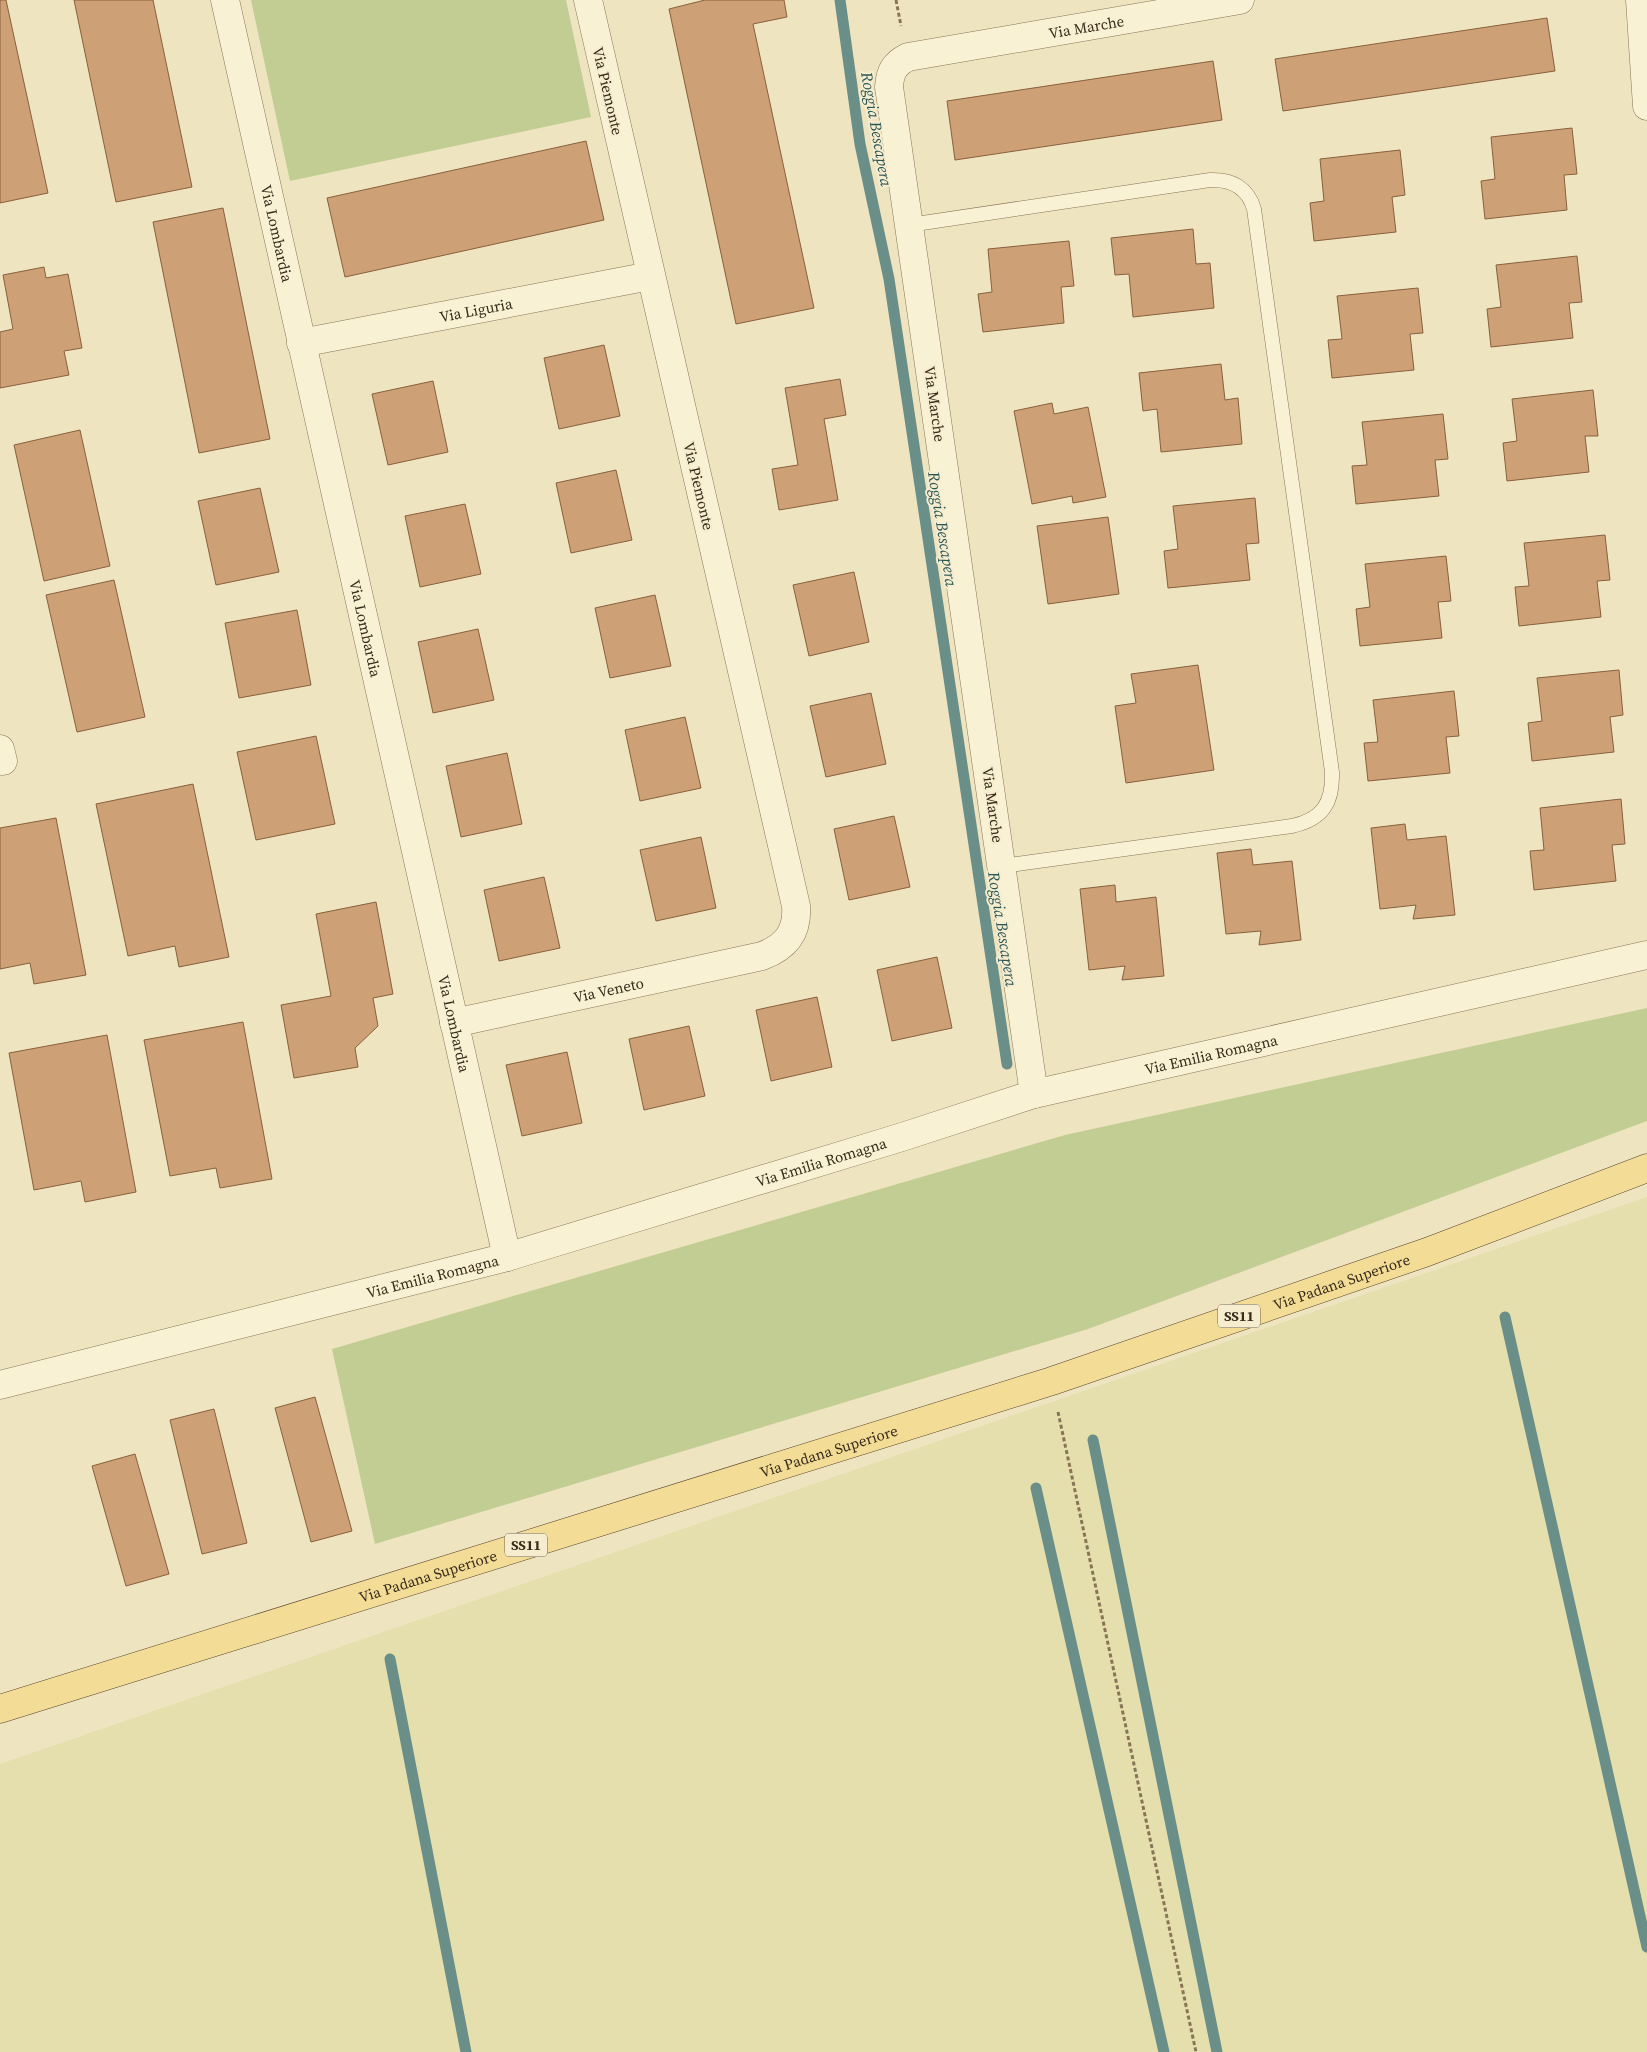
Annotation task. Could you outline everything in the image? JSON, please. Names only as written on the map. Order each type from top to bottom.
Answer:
[{"type":"main road","name":"Via Padana Superiore","points":[[0,1708],[1052,1381],[1427,1252],[1647,1168]]},
{"type":"street","name":"Via Lombardia","points":[[225,0],[508,1257]]},
{"type":"street","name":"Via Piemonte","points":[[588,0],[796,906],[795,927],[790,937],[782,946],[762,956]]},
{"type":"street","name":"Via Marche","points":[[1034,1094],[889,87],[893,69],[901,60],[908,57],[1240,0]]},
{"type":"street","points":[[1640,0],[1647,106]]},
{"type":"street","name":"Via Liguria","points":[[301,343],[650,276]]},
{"type":"street","name":"Via Emilia Romagna","points":[[0,1385],[508,1257],[902,1137],[1034,1094],[1647,955]]},
{"type":"street","name":"Via Veneto","points":[[454,1023],[762,956]]},
{"type":"lane","points":[[909,226],[1220,179],[1240,186],[1247,194],[1254,209],[1332,772],[1330,797],[1326,808],[1315,817],[1292,826],[1002,866]]},
{"type":"path","points":[[1052,1381],[1196,2052]]},
{"type":"shaded area","points":[[1647,1197],[1647,2052],[0,2052],[0,1764]]},
{"type":"green space","points":[[251,0],[566,0],[591,117],[290,181]]},
{"type":"green space","points":[[1647,1008],[1647,1121],[1088,1329],[375,1544],[332,1349],[1065,1135]]},
{"type":"building","points":[[0,0],[6,0],[48,193],[0,203]]},
{"type":"building","points":[[74,0],[153,0],[192,187],[116,202]]},
{"type":"building","points":[[705,0],[784,0],[787,17],[753,24],[814,308],[736,324],[669,9]]},
{"type":"building","points":[[1547,18],[1555,71],[1283,111],[1275,59]]},
{"type":"building","points":[[1213,61],[1222,120],[955,160],[947,101]]},
{"type":"building","points":[[1572,128],[1577,174],[1564,175],[1567,210],[1485,219],[1481,181],[1495,179],[1491,137]]},
{"type":"building","points":[[586,141],[604,220],[345,277],[327,198]]},
{"type":"building","points":[[1400,150],[1405,195],[1392,197],[1396,232],[1314,241],[1310,203],[1324,201],[1320,159]]},
{"type":"building","points":[[223,208],[270,439],[199,453],[153,222]]},
{"type":"building","points":[[1193,229],[1196,264],[1210,263],[1214,308],[1133,317],[1129,274],[1115,275],[1111,238]]},
{"type":"building","points":[[1069,241],[1074,286],[1061,287],[1064,323],[983,332],[978,294],[992,292],[988,249]]},
{"type":"building","points":[[1577,256],[1582,302],[1569,303],[1573,338],[1491,347],[1487,309],[1501,307],[1496,265]]},
{"type":"building","points":[[44,267],[46,278],[68,274],[82,348],[64,351],[69,375],[0,388],[0,332],[13,329],[3,275]]},
{"type":"building","points":[[1418,288],[1423,333],[1410,334],[1414,370],[1332,378],[1328,340],[1342,339],[1337,296]]},
{"type":"building","points":[[604,345],[620,416],[559,429],[544,358]]},
{"type":"building","points":[[1221,364],[1225,400],[1238,398],[1242,444],[1161,452],[1157,409],[1143,411],[1139,373]]},
{"type":"building","points":[[840,379],[846,415],[824,419],[838,500],[779,510],[772,469],[798,465],[785,388]]},
{"type":"building","points":[[433,381],[448,452],[388,465],[372,394]]},
{"type":"building","points":[[1593,390],[1598,436],[1585,436],[1589,472],[1507,481],[1503,443],[1517,441],[1512,399]]},
{"type":"building","points":[[1052,403],[1054,414],[1088,407],[1106,497],[1073,503],[1072,496],[1032,504],[1014,411]]},
{"type":"building","points":[[1443,414],[1448,459],[1435,460],[1439,496],[1356,504],[1352,466],[1367,465],[1362,422]]},
{"type":"building","points":[[80,430],[110,566],[44,581],[14,445]]},
{"type":"building","points":[[616,470],[632,540],[571,553],[556,483]]},
{"type":"building","points":[[260,488],[279,572],[216,585],[198,501]]},
{"type":"building","points":[[1255,498],[1259,543],[1246,544],[1250,580],[1168,588],[1164,551],[1178,549],[1173,506]]},
{"type":"building","points":[[465,504],[481,574],[420,587],[405,516]]},
{"type":"building","points":[[1108,517],[1119,594],[1048,604],[1037,526]]},
{"type":"building","points":[[1605,535],[1610,580],[1597,581],[1601,617],[1519,626],[1515,587],[1529,586],[1524,543]]},
{"type":"building","points":[[1446,556],[1451,601],[1438,602],[1442,638],[1360,646],[1356,609],[1370,607],[1365,564]]},
{"type":"building","points":[[854,572],[869,642],[809,656],[793,585]]},
{"type":"building","points":[[114,580],[145,717],[77,732],[46,595]]},
{"type":"building","points":[[655,595],[671,666],[610,678],[595,608]]},
{"type":"building","points":[[297,610],[311,685],[239,698],[225,623]]},
{"type":"building","points":[[478,629],[494,700],[433,713],[418,642]]},
{"type":"building","points":[[1198,665],[1214,770],[1126,783],[1115,706],[1136,703],[1131,674]]},
{"type":"building","points":[[1619,670],[1623,715],[1610,717],[1614,752],[1532,761],[1528,723],[1542,721],[1537,678]]},
{"type":"building","points":[[1454,691],[1459,736],[1446,737],[1450,773],[1368,781],[1364,743],[1378,742],[1373,700]]},
{"type":"building","points":[[871,693],[886,764],[826,777],[810,706]]},
{"type":"building","points":[[685,717],[701,788],[640,801],[625,730]]},
{"type":"building","points":[[316,736],[335,824],[256,840],[237,752]]},
{"type":"building","points":[[507,753],[522,824],[461,837],[446,766]]},
{"type":"building","points":[[193,784],[229,957],[179,967],[175,946],[128,956],[96,804]]},
{"type":"building","points":[[1621,799],[1625,844],[1612,845],[1616,881],[1534,890],[1530,851],[1544,850],[1540,808]]},
{"type":"building","points":[[894,816],[910,887],[849,900],[834,829]]},
{"type":"building","points":[[56,818],[86,975],[34,984],[30,963],[0,969],[0,828]]},
{"type":"building","points":[[1405,824],[1407,840],[1446,836],[1455,915],[1413,919],[1416,905],[1380,909],[1371,828]]},
{"type":"building","points":[[701,837],[716,908],[656,921],[640,850]]},
{"type":"building","points":[[1251,849],[1253,865],[1292,861],[1301,940],[1259,945],[1261,931],[1226,934],[1217,853]]},
{"type":"building","points":[[544,877],[560,948],[499,961],[484,890]]},
{"type":"building","points":[[1115,885],[1116,902],[1156,897],[1164,976],[1122,980],[1125,966],[1089,970],[1080,889]]},
{"type":"building","points":[[376,902],[393,994],[373,998],[378,1026],[355,1048],[358,1067],[294,1078],[281,1005],[331,996],[316,914]]},
{"type":"building","points":[[937,957],[952,1028],[892,1041],[877,970]]},
{"type":"building","points":[[817,997],[832,1067],[771,1081],[756,1010]]},
{"type":"building","points":[[243,1022],[272,1179],[220,1188],[216,1168],[170,1176],[144,1040]]},
{"type":"building","points":[[689,1026],[705,1096],[644,1110],[629,1039]]},
{"type":"building","points":[[107,1035],[136,1192],[85,1202],[81,1181],[34,1190],[9,1053]]},
{"type":"building","points":[[567,1052],[582,1123],[522,1136],[506,1065]]},
{"type":"building","points":[[315,1397],[352,1531],[311,1542],[275,1408]]},
{"type":"building","points":[[214,1409],[247,1543],[202,1554],[170,1420]]},
{"type":"building","points":[[135,1454],[169,1574],[126,1586],[92,1466]]},
{"type":"waterway","name":"Roggia Bescapera","points":[[840,0],[860,144],[889,279],[1007,1064]]},
{"type":"waterway","points":[[1505,1317],[1647,1947]]},
{"type":"waterway","points":[[1093,1440],[1217,2052]]},
{"type":"waterway","points":[[1036,1488],[1164,2052]]},
{"type":"waterway","points":[[390,1659],[466,2052]]}]
